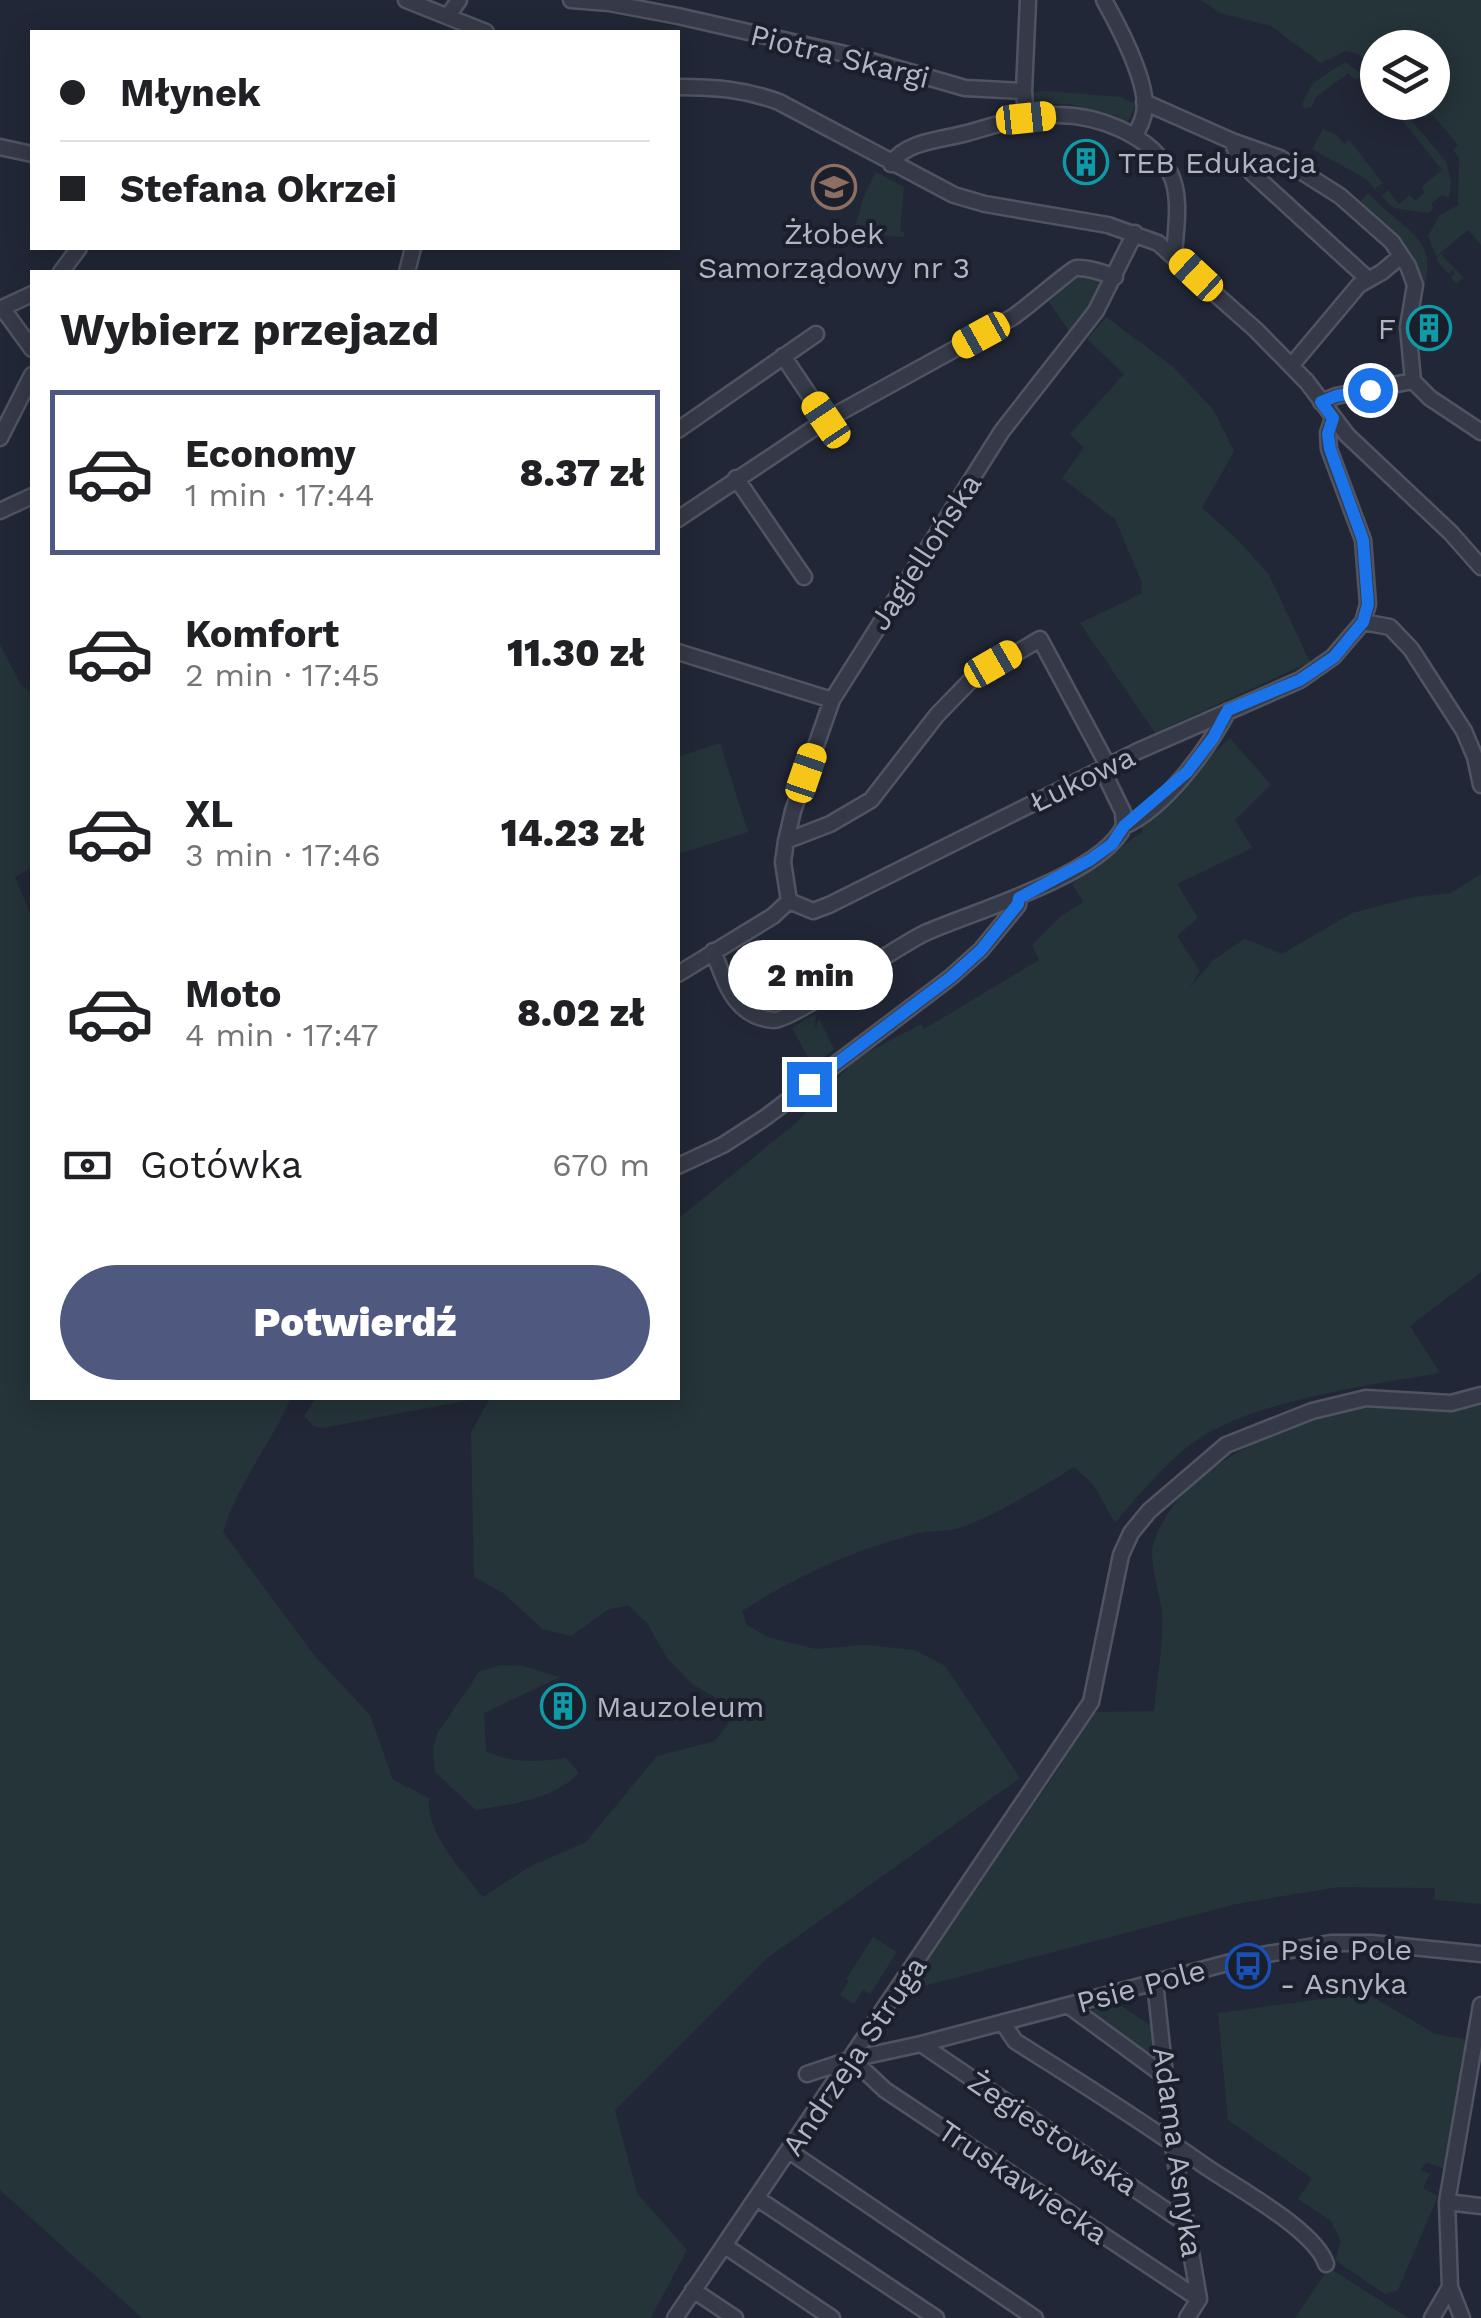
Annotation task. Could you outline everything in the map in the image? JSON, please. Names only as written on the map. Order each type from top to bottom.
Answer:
[{"type":"street","points":[[406,0],[481,30]]},
{"type":"street","points":[[448,16],[459,0]]},
{"type":"street","name":"Piotra Skargi","points":[[572,0],[678,16],[854,56],[965,88],[1024,92]]},
{"type":"street","points":[[1026,118],[1028,0]]},
{"type":"street","points":[[1104,0],[1126,44],[1144,102],[1136,136]]},
{"type":"street","points":[[680,87],[726,86],[755,93],[779,102],[944,191],[986,204],[1108,225],[1158,243],[1291,366],[1333,418],[1481,567]]},
{"type":"street","points":[[1144,102],[1280,158],[1340,196],[1379,230],[1401,256],[1416,285],[1408,327],[1413,381],[1430,398],[1481,432]]},
{"type":"street","points":[[869,152],[906,148],[1026,118],[1075,116],[1136,136],[1169,170],[1173,182],[1174,254]]},
{"type":"street","points":[[1232,140],[1238,158],[1368,278]]},
{"type":"street","points":[[0,147],[30,154]]},
{"type":"street","points":[[892,164],[906,148]]},
{"type":"street","name":"Jagiellońska","points":[[788,901],[783,862],[786,841],[832,700],[1002,432],[1096,310],[1135,234]]},
{"type":"street","points":[[62,270],[77,250]]},
{"type":"street","points":[[1291,366],[1368,278],[1401,256]]},
{"type":"street","points":[[680,518],[826,420],[1013,317],[1074,268],[1115,277]]},
{"type":"street","points":[[30,295],[2,309],[30,346]]},
{"type":"street","points":[[680,429],[816,334]]},
{"type":"street","points":[[784,356],[826,420]]},
{"type":"street","points":[[0,438],[30,379]]},
{"type":"street","points":[[1321,402],[1413,381]]},
{"type":"street","points":[[1333,418],[1328,434],[1330,449],[1363,540],[1368,604],[1363,622],[1390,627],[1411,648],[1464,731],[1481,785]]},
{"type":"street","points":[[736,478],[804,578]]},
{"type":"street","points":[[0,511],[30,497]]},
{"type":"street","name":"Łukowa","points":[[788,901],[813,911],[829,905],[1105,767],[1300,680],[1334,657],[1363,622]]},
{"type":"street","points":[[786,841],[830,824],[871,800],[937,715],[971,680],[1040,639],[1105,767],[1124,826]]},
{"type":"street","points":[[680,653],[832,700]]},
{"type":"street","points":[[713,952],[739,1007],[753,1016],[783,1019],[923,934],[1019,898],[1090,860],[1187,772],[1228,710]]},
{"type":"street","points":[[680,1165],[724,1145],[766,1116],[951,977],[981,950],[1019,898]]},
{"type":"street","points":[[680,973],[773,916],[788,901]]},
{"type":"street","name":"Andrzeja Struga","points":[[676,2318],[1091,1702],[1120,1554],[1131,1533],[1194,1470],[1226,1445],[1312,1411],[1366,1398],[1451,1403],[1481,1395]]},
{"type":"street","name":"Psie Pole","points":[[806,2074],[1250,1957],[1331,1944],[1413,1945],[1481,1954]]},
{"type":"street","name":"Adama Asnyka","points":[[1155,1982],[1172,2141],[1199,2299],[1186,2318]]},
{"type":"street","points":[[1462,2318],[1450,2288],[1447,2202],[1481,2005]]},
{"type":"street","points":[[1069,2006],[1166,2076]]},
{"type":"street","points":[[1003,2022],[1015,2041],[1172,2141],[1290,2224],[1317,2249],[1326,2264]]},
{"type":"street","name":"Żegiestowska","points":[[921,2044],[1185,2223]]},
{"type":"street","name":"Truskawiecka","points":[[852,2059],[890,2093],[1199,2299]]},
{"type":"street","points":[[789,2151],[1035,2318]]},
{"type":"street","points":[[758,2199],[936,2318]]},
{"type":"street","points":[[1447,2202],[1481,2206]]},
{"type":"street","points":[[726,2246],[832,2318]]},
{"type":"street","points":[[1432,2318],[1450,2288]]},
{"type":"street","points":[[694,2290],[735,2318]]},
{"type":"shaded area","points":[[1201,0],[1481,0],[1481,245],[1468,230],[1440,253],[1464,278],[1456,284],[1451,277],[1455,274],[1453,270],[1448,274],[1436,259],[1440,254],[1436,256],[1428,236],[1439,216],[1458,205],[1459,158],[1453,150],[1458,145],[1437,120],[1450,120],[1450,30],[1360,30],[1360,56],[1346,51],[1321,63],[1271,26],[1220,13]]},
{"type":"shaded area","points":[[1345,62],[1360,72],[1360,78],[1355,80],[1348,73],[1316,97],[1311,107],[1304,108],[1302,104],[1313,83]]},
{"type":"shaded area","points":[[1034,93],[1121,97],[1136,105],[1127,123],[1116,119],[1117,116],[1070,104],[1036,105]]},
{"type":"shaded area","points":[[1402,120],[1411,120],[1447,163],[1449,199],[1442,195],[1431,204],[1434,208],[1428,213],[1394,208],[1381,196],[1388,190],[1399,204],[1410,195],[1415,201],[1425,193],[1421,187],[1442,170]]},
{"type":"shaded area","points":[[1323,129],[1337,135],[1344,144],[1349,140],[1383,183],[1375,189],[1366,179],[1312,149]]},
{"type":"shaded area","points":[[876,172],[904,187],[900,231],[904,237],[853,233]]},
{"type":"shaded area","points":[[1368,193],[1409,229],[1425,251],[1425,283],[1417,306],[1414,264],[1404,247],[1360,202]]},
{"type":"shaded area","points":[[1077,272],[1096,277],[1103,284],[1096,302],[1072,335],[1049,302]]},
{"type":"shaded area","points":[[1106,317],[1172,366],[1213,409],[1234,451],[1202,508],[1269,575],[1310,662],[1155,733],[1080,623],[1141,594],[1142,583],[1115,519],[1062,478],[1084,448],[1070,434],[1124,374],[1087,339]]},
{"type":"shaded area","points":[[0,645],[21,685],[30,692],[30,868],[15,877],[30,913],[30,1400],[290,1400],[237,1497],[223,1532],[314,1655],[370,1715],[393,1780],[429,1798],[429,1811],[439,1837],[483,1897],[531,1866],[586,1842],[657,1756],[715,1741],[731,1719],[716,1698],[692,1684],[667,1658],[647,1623],[629,1606],[609,1609],[571,1636],[543,1629],[502,1592],[474,1577],[471,1432],[489,1400],[680,1400],[680,1217],[797,1122],[857,1058],[921,1024],[924,1029],[1039,960],[1032,945],[1060,917],[1083,902],[1072,884],[1143,831],[1138,823],[1230,738],[1271,785],[1235,820],[1252,848],[1177,884],[1198,918],[1177,936],[1200,971],[1189,989],[1213,960],[1245,939],[1282,954],[1352,913],[1414,897],[1451,893],[1481,874],[1481,1272],[1410,1326],[1440,1373],[1302,1399],[1223,1425],[1178,1455],[1115,1523],[1093,1484],[1074,1467],[979,1520],[954,1529],[919,1533],[850,1555],[742,1611],[746,1624],[767,1637],[816,1649],[865,1645],[915,1650],[945,1666],[1020,1778],[767,1958],[615,2110],[637,2193],[687,2250],[651,2318],[142,2318],[0,2190]]},
{"type":"shaded area","points":[[720,743],[748,832],[680,853],[680,756]]},
{"type":"shaded area","points":[[816,1013],[815,1028],[819,1019],[834,1049],[813,1066],[808,1065],[806,1071],[809,1059],[792,1028]]},
{"type":"shaded area","points":[[315,1400],[469,1400],[322,1428],[313,1426],[304,1416]]},
{"type":"shaded area","points":[[1481,1402],[1481,1904],[1434,1900],[1435,1888],[1338,1887],[1236,1904],[909,1987],[1059,1768],[1092,1712],[1154,1711],[1162,1612],[1153,1545],[1166,1517],[1186,1492],[1241,1450],[1338,1412],[1381,1405],[1456,1409]]},
{"type":"shaded area","points":[[500,1665],[523,1666],[560,1677],[484,1713],[486,1751],[525,1761],[566,1758],[579,1773],[544,1795],[476,1810],[435,1772],[433,1748],[437,1734],[479,1672]]},
{"type":"shaded area","points":[[873,1937],[897,1952],[870,1994],[863,1990],[854,2004],[840,1995]]},
{"type":"shaded area","points":[[1366,1993],[1435,2034],[1469,2040],[1449,2171],[1426,2162],[1421,2170],[1430,2174],[1423,2188],[1438,2196],[1398,2290],[1385,2294],[1335,2260],[1341,2242],[1331,2221],[1298,2199],[1312,2178],[1228,2120],[1218,2013]]},
{"type":"shaded area","points":[[1115,2002],[1153,2027],[1152,2058],[1090,2017],[1094,2008]]},
{"type":"shaded area","points":[[1329,2268],[1408,2318],[1295,2318]]},
{"type":"place","name":"TEB Edukacja","points":[[1086,162]]},
{"type":"place","name":"Żłobek Samorządowy nr 3","points":[[834,187]]},
{"type":"place","name":"F","points":[[1429,328]]},
{"type":"place","name":"Mauzoleum","points":[[563,1706]]},
{"type":"place","name":"Psie Pole - Asnyka","points":[[1248,1966]]},
{"type":"route","points":[[809,1084],[951,977],[981,950],[1019,898],[1112,844],[1124,826],[1187,772],[1228,710],[1300,680],[1334,657],[1363,622],[1368,604],[1363,540],[1330,449],[1328,434],[1333,418],[1321,402],[1370,390]]}]
